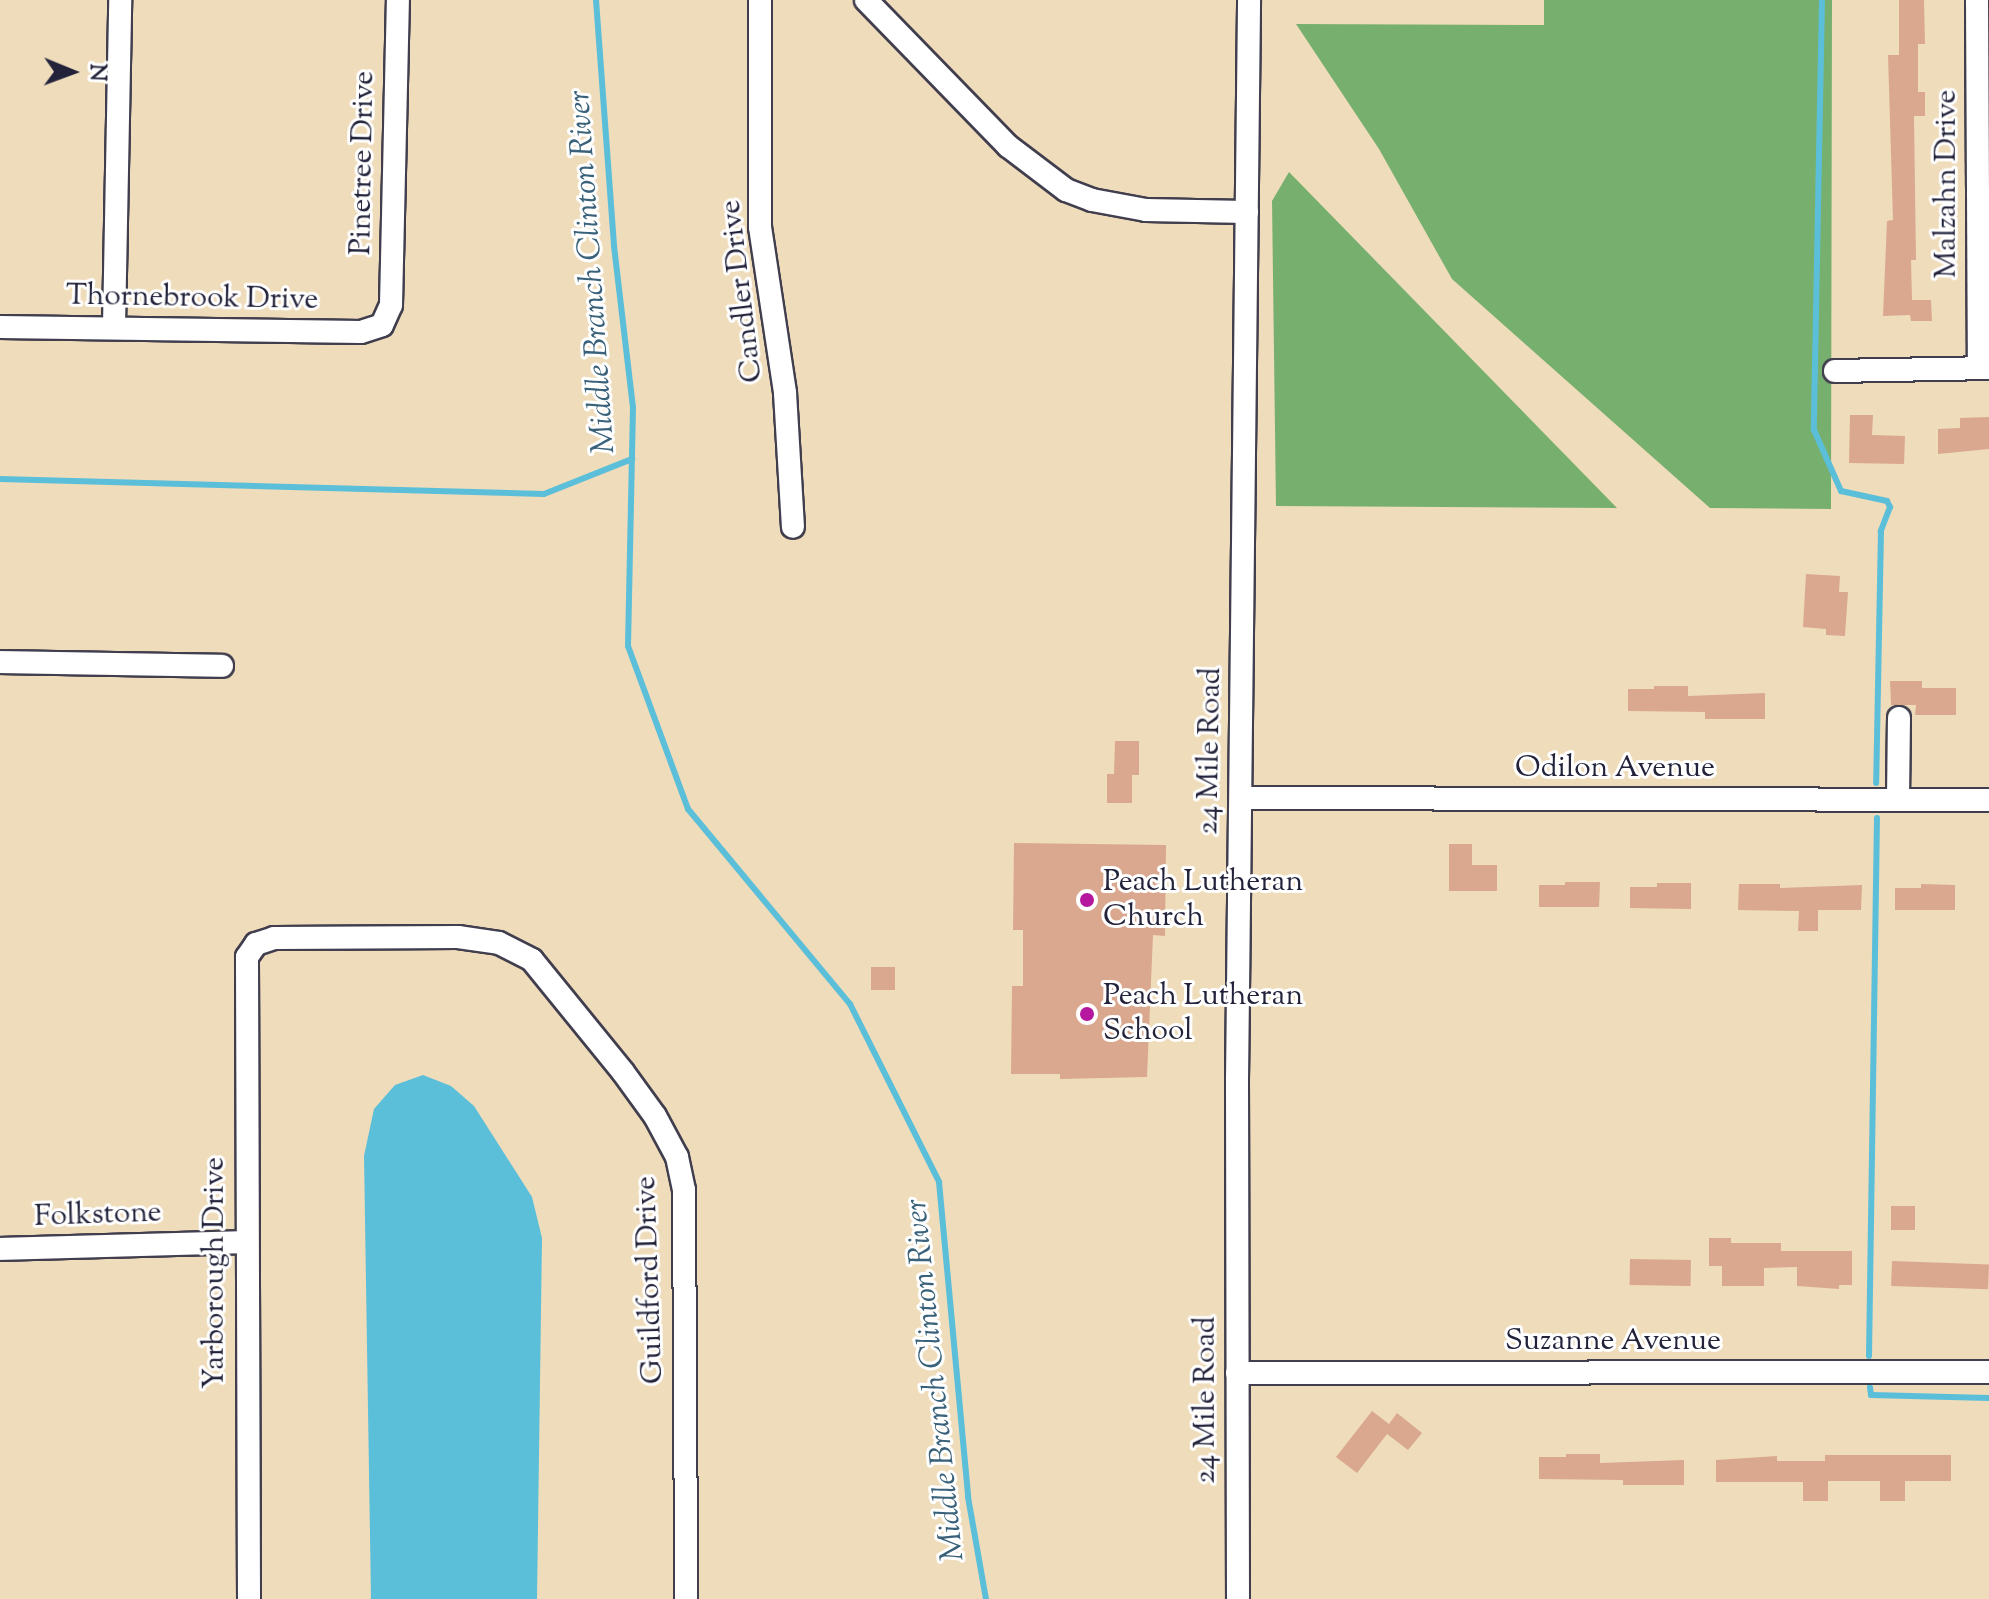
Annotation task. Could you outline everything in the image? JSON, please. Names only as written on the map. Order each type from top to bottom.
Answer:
[{"type":"street","points":[[114,326],[120,0]]},
{"type":"street","name":"Pinetree Drive","points":[[382,325],[391,305],[398,0]]},
{"type":"street","name":"Candler Drive","points":[[760,0],[760,227],[785,393],[793,527]]},
{"type":"street","points":[[866,0],[1008,146],[1066,190],[1092,200],[1146,210],[1247,212]]},
{"type":"street","name":"24 Mile Road","points":[[1238,1599],[1237,1373],[1249,0]]},
{"type":"street","name":"Malzahn Drive","points":[[1977,0],[1984,368]]},
{"type":"street","name":"Thornebrook Drive","points":[[0,327],[114,326],[361,332],[382,325]]},
{"type":"street","points":[[1835,371],[1984,368]]},
{"type":"street","points":[[0,662],[222,666]]},
{"type":"street","points":[[1898,799],[1899,718]]},
{"type":"street","name":"Odilon Avenue","points":[[1241,798],[1989,800]]},
{"type":"street","name":"Guildford Drive","points":[[251,949],[274,938],[458,937],[514,949],[546,974],[655,1116],[677,1157],[684,1190],[686,1599]]},
{"type":"street","name":"Yarborough Drive","points":[[249,1599],[244,967],[251,949]]},
{"type":"street","name":"Folkstone","points":[[0,1249],[246,1242]]},
{"type":"street","name":"Suzanne Avenue","points":[[1237,1373],[1989,1372]]},
{"type":"green space","points":[[1544,0],[1832,0],[1831,509],[1710,508],[1452,279],[1379,149],[1296,24],[1544,25]]},
{"type":"green space","points":[[1289,172],[1617,508],[1276,506],[1272,201]]},
{"type":"water","points":[[423,1075],[451,1086],[474,1106],[532,1197],[542,1238],[537,1599],[371,1599],[364,1156],[374,1109],[395,1085]]},
{"type":"building","points":[[1899,0],[1924,0],[1925,44],[1918,44],[1918,92],[1925,92],[1925,116],[1914,116],[1916,260],[1911,260],[1912,300],[1931,300],[1932,321],[1911,321],[1910,315],[1883,316],[1887,221],[1893,220],[1888,55],[1899,55]]},
{"type":"building","points":[[1850,415],[1873,415],[1872,435],[1905,436],[1904,464],[1849,463]]},
{"type":"building","points":[[1989,417],[1989,449],[1938,454],[1938,429],[1960,428],[1960,418]]},
{"type":"building","points":[[1806,574],[1840,576],[1839,592],[1848,592],[1845,636],[1826,635],[1826,629],[1803,627]]},
{"type":"building","points":[[1890,681],[1922,681],[1922,688],[1956,688],[1956,715],[1915,715],[1916,705],[1891,705]]},
{"type":"building","points":[[1654,686],[1688,686],[1688,696],[1765,693],[1765,719],[1705,719],[1705,712],[1628,711],[1628,689],[1654,689]]},
{"type":"building","points":[[1115,741],[1139,741],[1139,775],[1132,775],[1132,803],[1107,803],[1107,774],[1114,774]]},
{"type":"building","points":[[1014,843],[1166,845],[1165,936],[1153,935],[1147,1077],[1060,1079],[1060,1074],[1011,1074],[1012,986],[1023,986],[1023,930],[1013,930]]},
{"type":"building","points":[[1449,844],[1472,844],[1472,865],[1497,865],[1497,891],[1449,891]]},
{"type":"building","points":[[1565,882],[1600,882],[1599,907],[1539,907],[1539,885],[1565,885]]},
{"type":"building","points":[[1657,883],[1691,883],[1691,909],[1630,908],[1630,887],[1657,887]]},
{"type":"building","points":[[1739,884],[1780,884],[1780,888],[1862,885],[1861,910],[1818,910],[1818,931],[1798,931],[1799,911],[1738,910]]},
{"type":"building","points":[[1921,884],[1955,885],[1955,910],[1895,910],[1895,888],[1921,888]]},
{"type":"building","points":[[871,967],[895,967],[895,990],[871,990]]},
{"type":"building","points":[[1891,1206],[1915,1206],[1915,1230],[1891,1230]]},
{"type":"building","points":[[1709,1238],[1731,1238],[1731,1243],[1781,1243],[1781,1251],[1852,1251],[1852,1285],[1839,1285],[1839,1289],[1797,1286],[1797,1267],[1764,1268],[1764,1286],[1722,1286],[1722,1266],[1709,1266]]},
{"type":"building","points":[[1630,1259],[1691,1260],[1691,1286],[1630,1285]]},
{"type":"building","points":[[1892,1261],[1989,1264],[1988,1289],[1891,1286]]},
{"type":"building","points":[[1372,1411],[1389,1424],[1397,1413],[1422,1433],[1408,1450],[1387,1434],[1357,1473],[1336,1457]]},
{"type":"building","points":[[1566,1454],[1600,1454],[1600,1463],[1684,1460],[1684,1485],[1623,1485],[1623,1480],[1539,1479],[1539,1457],[1566,1457]]},
{"type":"building","points":[[1825,1455],[1951,1455],[1951,1481],[1905,1481],[1905,1501],[1880,1501],[1880,1481],[1828,1481],[1828,1501],[1803,1501],[1803,1482],[1716,1482],[1716,1460],[1777,1456],[1777,1461],[1825,1461]]},
{"type":"waterway","name":"Middle Branch Clinton River","points":[[596,0],[614,246],[633,407],[628,646],[688,809],[850,1004],[939,1182],[968,1497],[986,1599]]},
{"type":"waterway","points":[[1822,0],[1814,430],[1841,491],[1887,501],[1890,507],[1881,531],[1876,783]]},
{"type":"waterway","points":[[0,479],[544,494],[632,459]]},
{"type":"waterway","points":[[1869,1356],[1877,818]]},
{"type":"waterway","points":[[1870,1387],[1871,1395],[1989,1398]]},
{"type":"place","name":"Peach Lutheran Church","points":[[1087,900]]},
{"type":"place","name":"Peach Lutheran School","points":[[1087,1014]]}]
